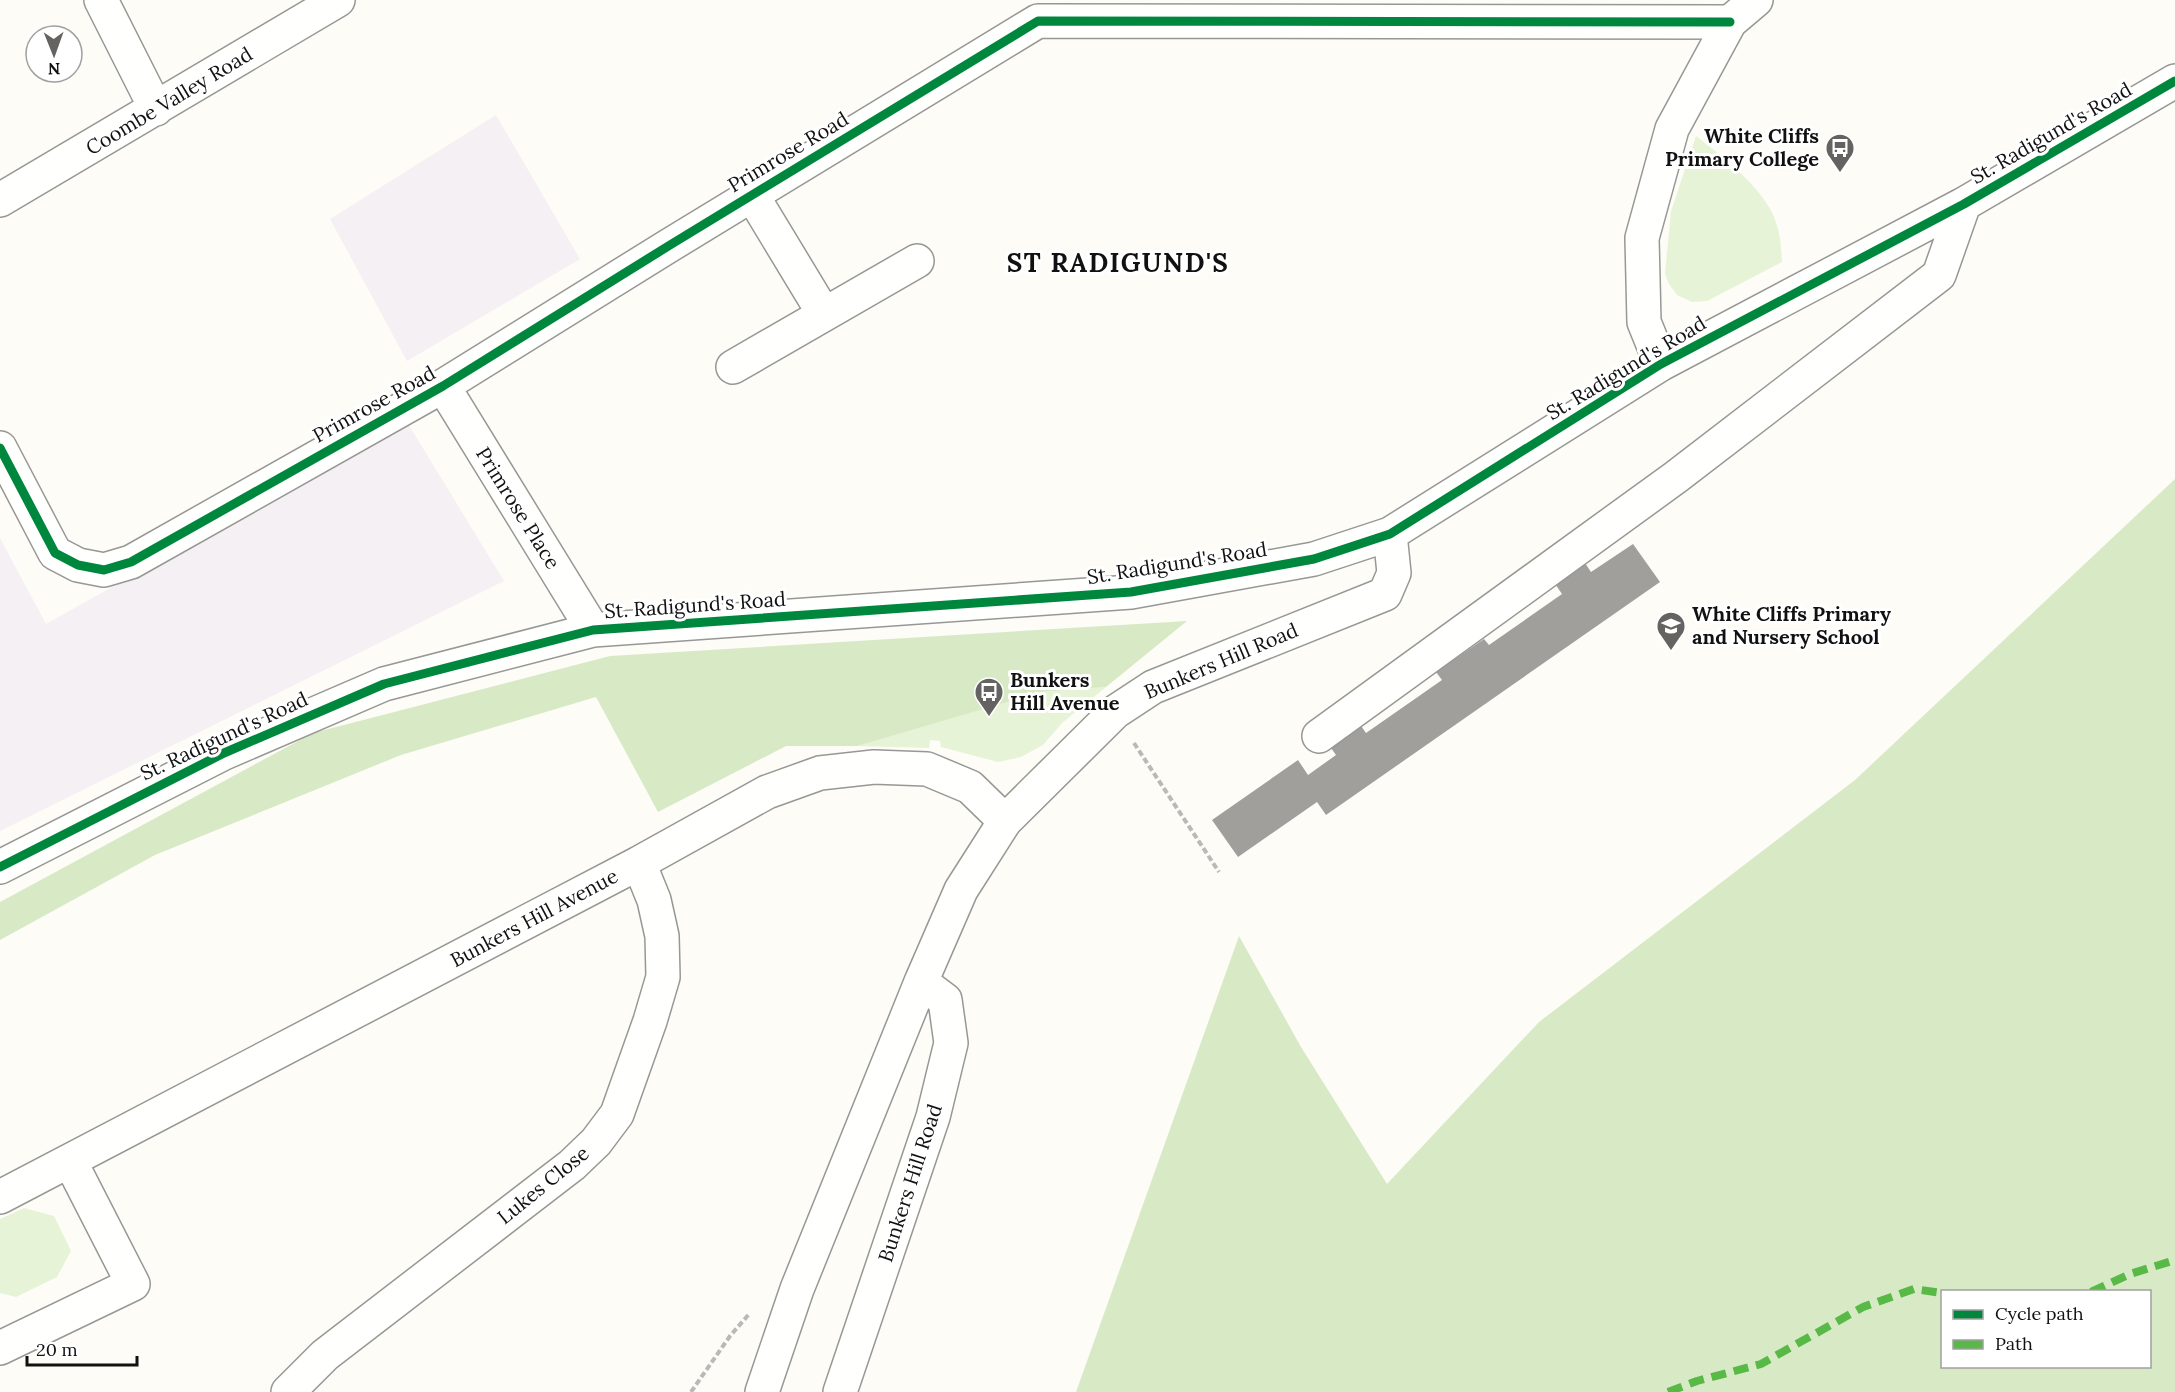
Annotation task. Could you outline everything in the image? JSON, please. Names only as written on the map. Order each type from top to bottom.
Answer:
[{"type":"street","points":[[101,0],[156,109]]},
{"type":"street","name":"Coombe Valley Road","points":[[0,200],[338,0]]},
{"type":"street","name":"Primrose Road","points":[[0,448],[55,553],[78,565],[104,570],[131,562],[443,386],[1071,0]]},
{"type":"street","points":[[1661,363],[1644,321],[1642,238],[1672,129],[1730,22],[1756,0]]},
{"type":"street","points":[[1038,21],[1730,22]]},
{"type":"street","name":"St. Radigund's Road","points":[[0,867],[224,753],[384,684],[593,630],[1131,592],[1314,559],[1390,534],[1661,363],[1964,204],[2175,81]]},
{"type":"street","points":[[752,195],[824,314]]},
{"type":"street","points":[[1319,736],[1676,477],[1939,275],[1964,204]]},
{"type":"street","points":[[733,367],[917,261]]},
{"type":"street","name":"Primrose Place","points":[[443,386],[593,630]]},
{"type":"street","name":"Bunkers Hill Road","points":[[762,1392],[797,1289],[921,982],[961,890],[1005,821],[1114,712],[1153,687],[1385,594],[1394,573],[1390,534]]},
{"type":"street","name":"Bunkers Hill Avenue","points":[[0,1197],[639,863],[767,792],[820,773],[863,768],[927,769],[970,787],[1005,821]]},
{"type":"street","name":"Lukes Close","points":[[288,1392],[325,1355],[572,1165],[596,1142],[617,1114],[663,977],[662,936],[654,900],[639,863]]},
{"type":"street","name":"Bunkers Hill Road","points":[[840,1392],[933,1117],[951,1042],[945,1000],[921,982]]},
{"type":"street","points":[[0,1348],[133,1284],[70,1161]]},
{"type":"path","points":[[1114,712],[1220,872]]},
{"type":"path","points":[[691,1392],[730,1336],[753,1309]]},
{"type":"shaded area","points":[[496,115],[580,259],[407,361],[330,219]]},
{"type":"shaded area","points":[[407,422],[504,581],[0,831],[0,538],[46,624]]},
{"type":"green space","points":[[1696,136],[1744,177],[1766,202],[1778,229],[1782,262],[1707,301],[1692,302],[1677,295],[1665,274],[1671,211]]},
{"type":"green space","points":[[2175,479],[2175,1392],[1076,1392],[1239,936],[1301,1047],[1387,1184],[1539,1022],[1855,780]]},
{"type":"green space","points":[[1187,621],[1106,687],[1041,692],[857,746],[786,746],[658,812],[596,697],[401,755],[155,855],[0,940],[0,902],[313,733],[610,656]]},
{"type":"green space","points":[[1106,687],[1062,723],[1043,745],[1021,757],[998,762],[941,747],[940,741],[930,740],[929,748],[857,746],[920,718],[1041,692]]},
{"type":"green space","points":[[24,1208],[54,1216],[71,1251],[57,1277],[16,1297],[0,1293],[0,1219]]},
{"type":"building","points":[[1633,544],[1660,582],[1326,815],[1317,802],[1238,857],[1212,820],[1298,760],[1308,775],[1336,755],[1326,741],[1357,720],[1366,733],[1442,680],[1436,672],[1484,639],[1489,645],[1562,594],[1551,578],[1581,557],[1591,572]]},
{"type":"marked path","points":[[2095,1290],[2130,1274],[2175,1260]]},
{"type":"marked path","points":[[1668,1392],[1697,1381],[1761,1364],[1863,1307],[1914,1289],[1941,1293]]},
{"type":"cycle path","points":[[0,448],[55,553],[78,565],[104,570],[131,562],[443,386],[1038,21],[1730,22]]},
{"type":"cycle path","points":[[0,867],[224,753],[384,684],[593,630],[1131,592],[1314,559],[1390,534],[1661,364],[1964,204],[2175,81]]},
{"type":"place","name":"White Cliffs Primary College","points":[[1840,174]]},
{"type":"place","name":"White Cliffs Primary and Nursery School","points":[[1671,652]]},
{"type":"place","name":"Bunkers Hill Avenue","points":[[989,718]]},
{"type":"district","name":"ST RADIGUND'S","points":[[1118,263]]}]
